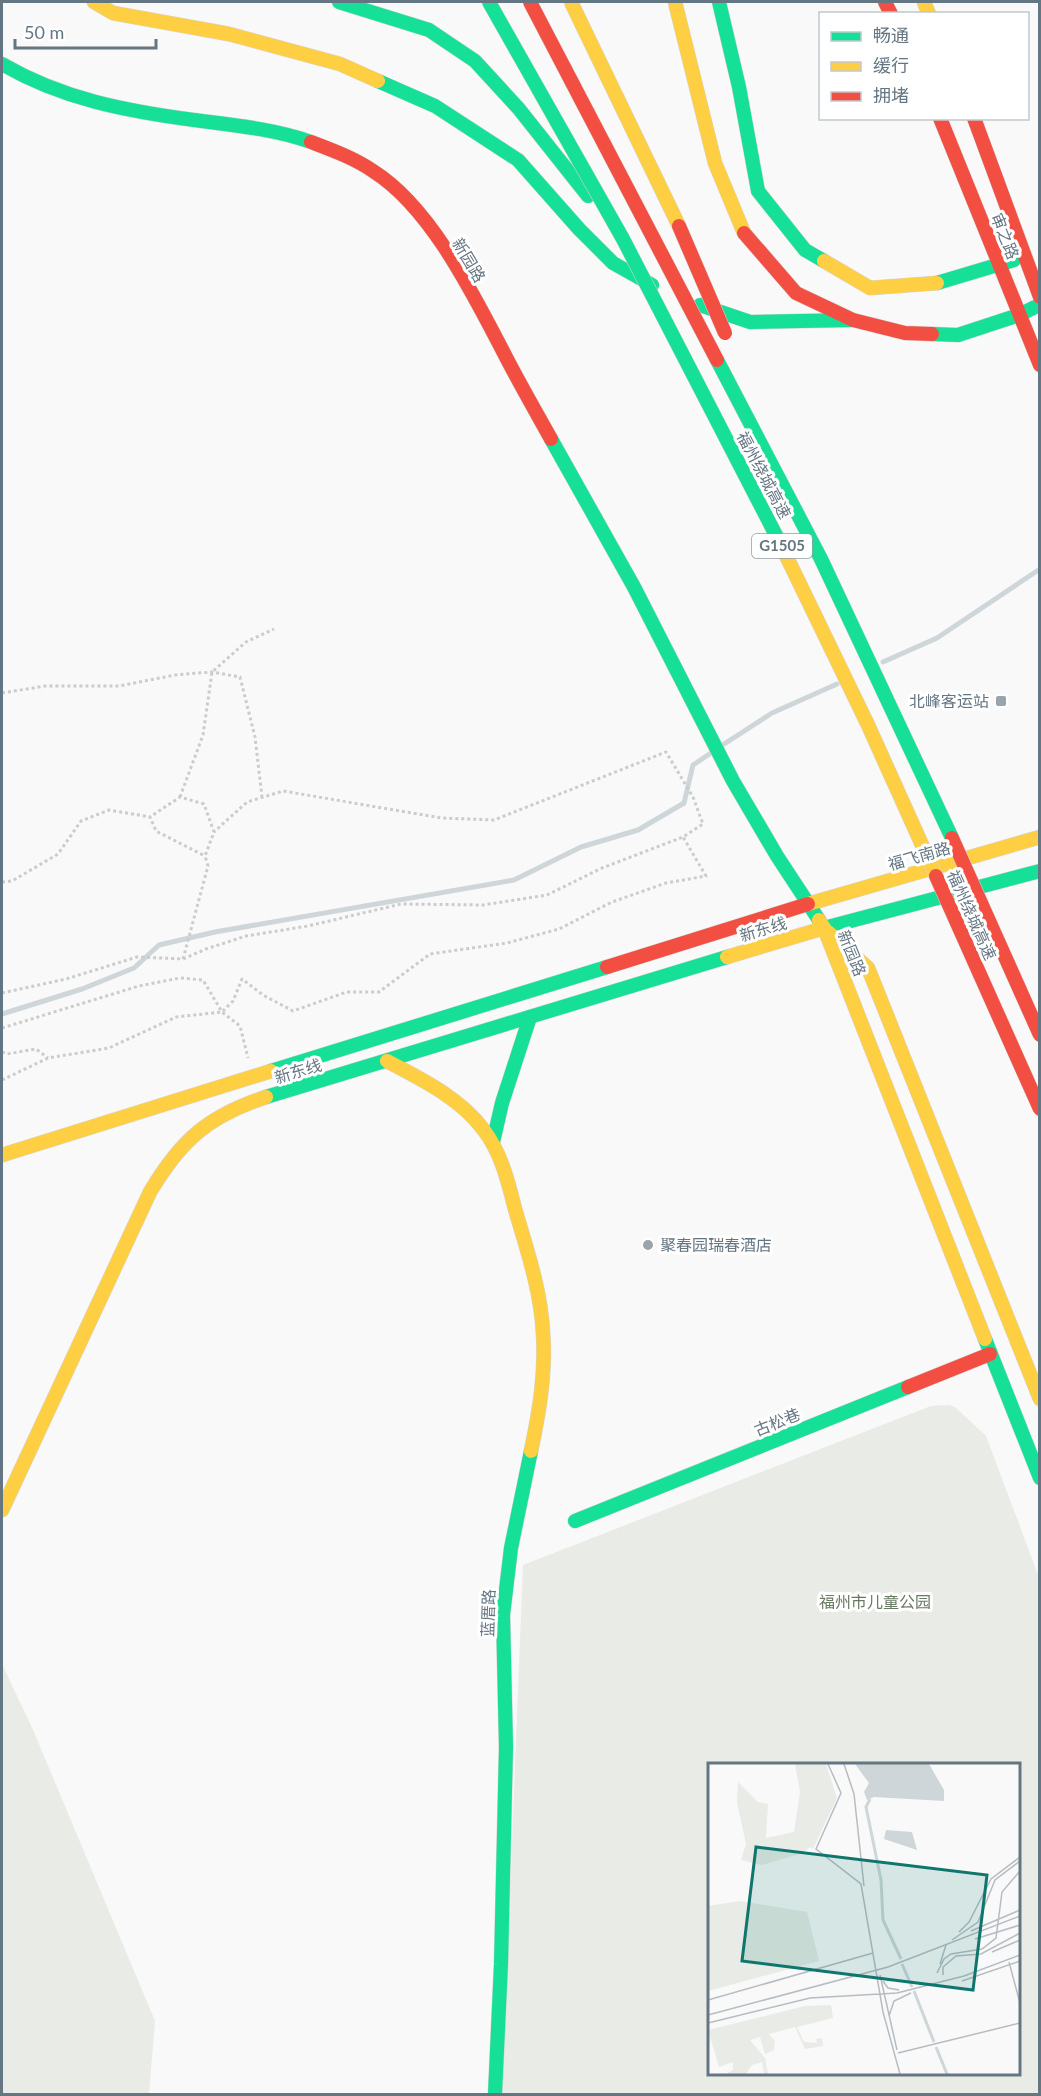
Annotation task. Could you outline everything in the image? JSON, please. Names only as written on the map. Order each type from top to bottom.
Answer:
[{"type":"main road","points":[[94,2],[113,13],[229,34],[340,64],[435,106],[518,160],[579,229],[613,263],[670,295],[750,322],[853,320]]},
{"type":"main road","points":[[339,2],[429,30],[475,61],[519,109],[623,239]]},
{"type":"main road","name":"福州绕城高速","points":[[489,2],[623,239],[776,534],[863,714],[1040,1109]]},
{"type":"main road","name":"福州绕城高速","points":[[530,2],[821,559],[929,787],[1040,1035]]},
{"type":"main road","points":[[571,2],[682,232],[728,341]]},
{"type":"main road","points":[[675,2],[716,163],[745,235],[796,293],[853,320],[905,333],[958,335],[1019,315],[1040,305]]},
{"type":"main road","points":[[719,2],[739,87],[758,191],[805,250],[870,288],[937,283],[999,266],[1025,256]]},
{"type":"main road","points":[[730,2],[739,87]]},
{"type":"main road","points":[[484,21],[623,239]]},
{"type":"main road","name":"新园路","points":[[2,64],[45,86],[77,98],[138,111],[285,134],[324,147],[375,172],[424,220],[470,293],[634,589],[733,780],[778,860],[824,928],[1040,1478]]},
{"type":"main road","name":"审之路","points":[[941,120],[1040,365]]},
{"type":"main road","name":"审之路","points":[[975,120],[1039,291]]},
{"type":"main road","points":[[1012,297],[1039,291]]},
{"type":"main road","points":[[752,395],[821,559]]},
{"type":"main road","points":[[1013,845],[1040,825]]},
{"type":"main road","name":"福飞南路","points":[[808,904],[1040,837]]},
{"type":"main road","points":[[824,928],[1040,872]]},
{"type":"main road","name":"新东线","points":[[2,1155],[808,904]]},
{"type":"main road","name":"新园路","points":[[824,928],[868,968],[1040,1399]]},
{"type":"main road","name":"新东线","points":[[2,1510],[150,1192],[176,1150],[201,1127],[236,1108],[824,928]]},
{"type":"main road","points":[[493,1142],[502,1103],[530,1017]]},
{"type":"main road","points":[[387,1061],[449,1098],[481,1125],[493,1142]]},
{"type":"main road","name":"蓝厝路","points":[[493,1142],[531,1264],[543,1319],[544,1345],[537,1422],[506,1573],[504,1595],[506,1756],[495,2094]]},
{"type":"main road","name":"古松巷","points":[[575,1521],[990,1354]]},
{"type":"path","points":[[2,882],[12,881],[58,854],[81,821],[109,810],[150,817],[180,797],[203,735],[212,672],[246,642],[274,629]]},
{"type":"path","points":[[2,693],[45,686],[118,686],[175,675],[212,672],[240,677],[255,737],[262,797]]},
{"type":"path","points":[[2,993],[66,979],[137,957],[183,960],[206,949],[246,936],[308,926],[401,904],[483,905],[547,895],[602,868],[683,837],[703,824],[693,797],[666,752],[495,820],[442,818],[283,791],[247,802],[214,832],[206,856],[208,867],[183,960]]},
{"type":"path","points":[[180,797],[204,804],[214,832]]},
{"type":"path","points":[[150,817],[156,831],[206,856]]},
{"type":"path","points":[[2,1080],[48,1058],[109,1048],[176,1017],[222,1012],[233,1001],[242,979],[262,995],[293,1011],[347,992],[379,993],[430,954],[507,944],[559,929],[612,902],[666,883],[706,876],[683,837]]},
{"type":"path","points":[[2,1028],[139,986],[180,978],[203,980],[222,1012],[240,1026],[253,1076]]},
{"type":"path","points":[[2,1052],[7,1054],[36,1049],[48,1058]]},
{"type":"green space","name":"福州市儿童公园","points":[[931,1406],[955,1407],[986,1436],[1039,1577],[1039,2094],[502,2094],[523,1565]]},
{"type":"green space","points":[[2,1664],[33,1730],[155,2021],[149,2094],[2,2094]]},
{"type":"waterway","points":[[883,662],[937,638],[1040,569]]},
{"type":"waterway","points":[[721,746],[772,713],[837,684]]},
{"type":"waterway","points":[[2,1014],[82,989],[134,968],[159,945],[215,932],[514,880],[581,847],[638,830],[684,803],[693,765],[711,753]]},
{"type":"traffic: fast","points":[[339,2],[429,30],[475,61],[519,109],[588,196]]},
{"type":"traffic: fast","points":[[489,2],[623,239],[780,543]]},
{"type":"traffic: fast","points":[[719,2],[739,87],[758,191],[805,250],[824,261]]},
{"type":"traffic: fast","points":[[2,64],[48,86],[95,102],[119,108],[268,131],[311,142]]},
{"type":"traffic: fast","points":[[378,81],[435,106],[518,160],[579,229],[613,263],[652,285]]},
{"type":"traffic: fast","points":[[937,283],[1014,260]]},
{"type":"traffic: fast","points":[[700,305],[750,322],[853,320]]},
{"type":"traffic: fast","points":[[932,334],[958,335],[1019,315],[1035,307]]},
{"type":"traffic: fast","points":[[717,360],[821,559],[952,838]]},
{"type":"traffic: fast","points":[[551,439],[634,587],[733,781],[777,856],[819,920]]},
{"type":"traffic: fast","points":[[824,928],[1040,871]]},
{"type":"traffic: fast","points":[[266,1097],[727,957]]},
{"type":"traffic: fast","points":[[271,1071],[607,967]]},
{"type":"traffic: fast","points":[[493,1142],[502,1103],[530,1017]]},
{"type":"traffic: fast","points":[[985,1339],[1040,1478]]},
{"type":"traffic: fast","points":[[575,1521],[908,1387]]},
{"type":"traffic: fast","points":[[495,2094],[501,1964],[506,1747],[503,1615],[511,1548],[531,1451]]},
{"type":"traffic: slow","points":[[94,2],[113,13],[229,34],[340,64],[378,81]]},
{"type":"traffic: slow","points":[[571,2],[679,226]]},
{"type":"traffic: slow","points":[[675,2],[715,163],[744,233]]},
{"type":"traffic: slow","points":[[924,2],[928,12]]},
{"type":"traffic: slow","points":[[824,261],[870,288],[937,283]]},
{"type":"traffic: slow","points":[[780,543],[868,725],[936,876]]},
{"type":"traffic: slow","points":[[808,904],[1040,837]]},
{"type":"traffic: slow","points":[[819,920],[985,1339]]},
{"type":"traffic: slow","points":[[727,957],[824,928]]},
{"type":"traffic: slow","points":[[828,932],[868,968],[1040,1399]]},
{"type":"traffic: slow","points":[[387,1061],[439,1090],[474,1118],[495,1147],[503,1167],[533,1271],[542,1317],[543,1378],[531,1451]]},
{"type":"traffic: slow","points":[[2,1155],[271,1071]]},
{"type":"traffic: slow","points":[[2,1510],[150,1192],[173,1158],[198,1132],[228,1113],[266,1097]]},
{"type":"traffic: jam","points":[[530,2],[717,360]]},
{"type":"traffic: jam","points":[[885,2],[890,12]]},
{"type":"traffic: jam","points":[[941,120],[1040,365]]},
{"type":"traffic: jam","points":[[975,120],[1040,297]]},
{"type":"traffic: jam","points":[[311,142],[366,166],[394,187],[414,207],[433,231],[466,282],[551,439]]},
{"type":"traffic: jam","points":[[679,226],[725,333]]},
{"type":"traffic: jam","points":[[744,233],[796,293],[853,320],[905,333],[932,334]]},
{"type":"traffic: jam","points":[[952,838],[1040,1035]]},
{"type":"traffic: jam","points":[[936,876],[1040,1109]]},
{"type":"traffic: jam","points":[[607,967],[808,904]]},
{"type":"traffic: jam","points":[[908,1387],[990,1354]]},
{"type":"place","name":"北峰客运站","points":[[1001,701]]},
{"type":"place","name":"聚春园瑞春酒店","points":[[648,1245]]}]
